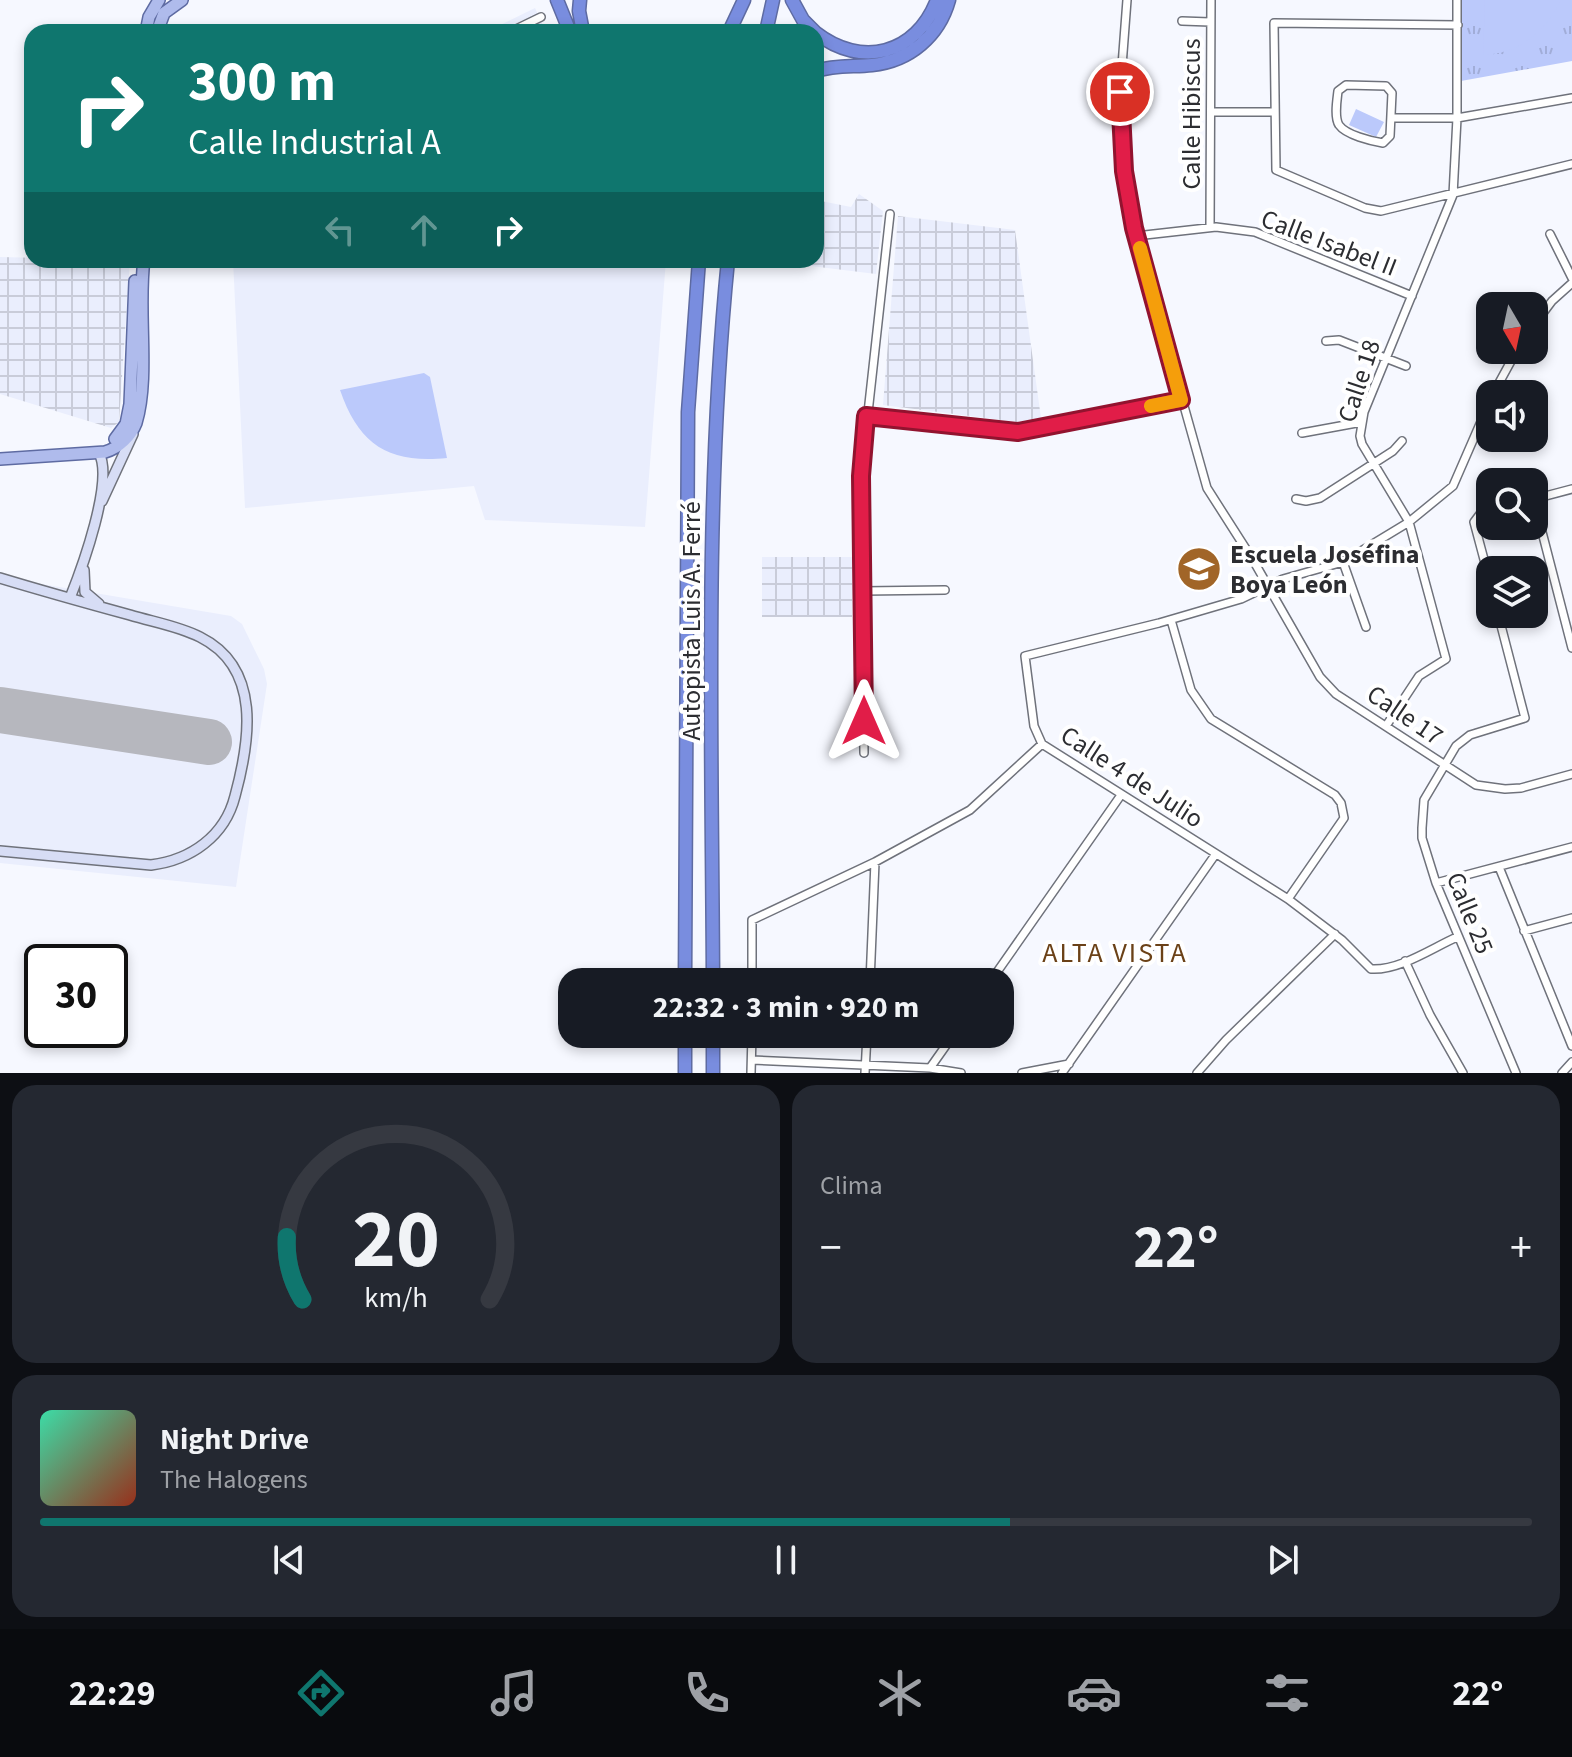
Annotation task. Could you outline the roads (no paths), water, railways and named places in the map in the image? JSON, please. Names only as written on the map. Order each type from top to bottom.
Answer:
[{"type":"highway","points":[[557,0],[567,24]]},
{"type":"highway","points":[[580,0],[581,24]]},
{"type":"highway","points":[[733,24],[744,0]]},
{"type":"highway","points":[[739,24],[744,0]]},
{"type":"highway","points":[[768,24],[773,0]]},
{"type":"highway","points":[[792,0],[807,24]]},
{"type":"highway","points":[[824,38],[834,45],[862,53],[894,48],[918,31],[937,0]]},
{"type":"highway","points":[[824,69],[888,62],[908,54],[932,35],[949,0]]},
{"type":"highway","name":"Autopista Luis A. Ferré","points":[[685,968],[686,500],[698,268]]},
{"type":"highway","name":"Autopista Luis A. Ferré","points":[[713,968],[712,544],[719,345],[727,268]]},
{"type":"highway","points":[[685,1048],[685,1073]]},
{"type":"highway","points":[[713,1048],[713,1073]]},
{"type":"main road","points":[[148,24],[159,0]]},
{"type":"main road","points":[[160,24],[164,13],[182,0]]},
{"type":"main road","points":[[99,453],[123,430],[128,417],[137,268]]},
{"type":"main road","points":[[98,507],[122,461],[134,426],[140,385],[144,268]]},
{"type":"main road","points":[[0,459],[99,453],[119,445],[134,426]]},
{"type":"main road","points":[[70,598],[85,560],[98,507],[103,472],[99,453]]},
{"type":"main road","points":[[85,560],[85,592],[93,601],[109,609]]},
{"type":"main road","points":[[0,578],[199,637],[216,648],[236,672],[247,701],[248,722],[242,765],[229,814],[217,832],[201,847],[183,857],[162,863],[140,864],[0,851]]},
{"type":"street","name":"Calle 17","points":[[1127,0],[1120,92],[1124,171],[1136,236],[1207,488],[1269,587],[1320,677],[1336,694],[1476,785],[1521,788],[1572,774]]},
{"type":"street","name":"Calle Hibiscus","points":[[1210,227],[1211,0]]},
{"type":"street","name":"Calle 18","points":[[1386,726],[1419,676],[1446,659],[1409,522],[1362,444],[1362,422],[1453,195],[1457,118],[1457,0]]},
{"type":"street","points":[[527,24],[541,17]]},
{"type":"street","points":[[1182,21],[1210,22]]},
{"type":"street","points":[[1458,25],[1274,23],[1276,170],[1365,208],[1381,211],[1572,164]]},
{"type":"street","points":[[1346,85],[1386,86],[1392,93],[1391,118],[1390,136],[1383,143],[1370,141],[1340,127],[1337,121],[1338,91],[1346,85]]},
{"type":"street","points":[[1391,118],[1457,118],[1572,98]]},
{"type":"street","points":[[1211,112],[1275,112]]},
{"type":"street","points":[[864,753],[861,476],[890,214]]},
{"type":"street","name":"Calle Isabel II","points":[[1136,236],[1210,227],[1255,232],[1412,296]]},
{"type":"street","points":[[1548,306],[1572,281],[1550,234]]},
{"type":"street","points":[[1326,341],[1339,340],[1406,366]]},
{"type":"street","points":[[866,416],[1018,432],[1181,400]]},
{"type":"street","points":[[1302,433],[1362,422]]},
{"type":"street","name":"Calle 4 de Julio","points":[[1405,961],[1371,969],[1335,934],[1288,899],[1042,744],[1034,726],[1025,656],[1171,620],[1241,599],[1283,579],[1343,562],[1409,522],[1453,486],[1476,433]]},
{"type":"street","points":[[1296,499],[1306,501],[1320,498],[1393,451],[1402,441]]},
{"type":"street","points":[[1548,496],[1572,489]]},
{"type":"street","points":[[1544,540],[1572,648]]},
{"type":"street","points":[[1343,562],[1366,627]]},
{"type":"street","points":[[863,591],[945,590]]},
{"type":"street","points":[[1171,620],[1191,690],[1211,719],[1335,795],[1341,803],[1344,818],[1288,899]]},
{"type":"street","name":"Calle 25","points":[[1502,628],[1525,718],[1470,735],[1456,746],[1424,800],[1422,838],[1457,937],[1516,1073]]},
{"type":"street","points":[[752,968],[752,920],[875,862],[970,810],[1042,744]]},
{"type":"street","points":[[1000,968],[1121,795]]},
{"type":"street","points":[[1436,883],[1572,847]]},
{"type":"street","points":[[1062,1073],[1215,855]]},
{"type":"street","points":[[871,968],[875,862]]},
{"type":"street","points":[[1499,867],[1572,1046]]},
{"type":"street","points":[[1524,931],[1572,918]]},
{"type":"street","points":[[1197,1073],[1226,1040],[1335,934]]},
{"type":"street","points":[[1457,937],[1405,961],[1430,1015],[1463,1073]]},
{"type":"street","points":[[751,1073],[752,1048]]},
{"type":"street","points":[[865,1070],[866,1048]]},
{"type":"street","points":[[930,1068],[944,1048]]},
{"type":"street","points":[[752,1060],[865,1070],[930,1068],[961,1073]]},
{"type":"street","points":[[1562,1073],[1572,1062]]},
{"type":"street","points":[[1022,1073],[1069,1064]]},
{"type":"place","name":"Escuela Joséfina Boya León","points":[[1199,569]]},
{"type":"district","name":"ALTA VISTA","points":[[1115,953]]}]
